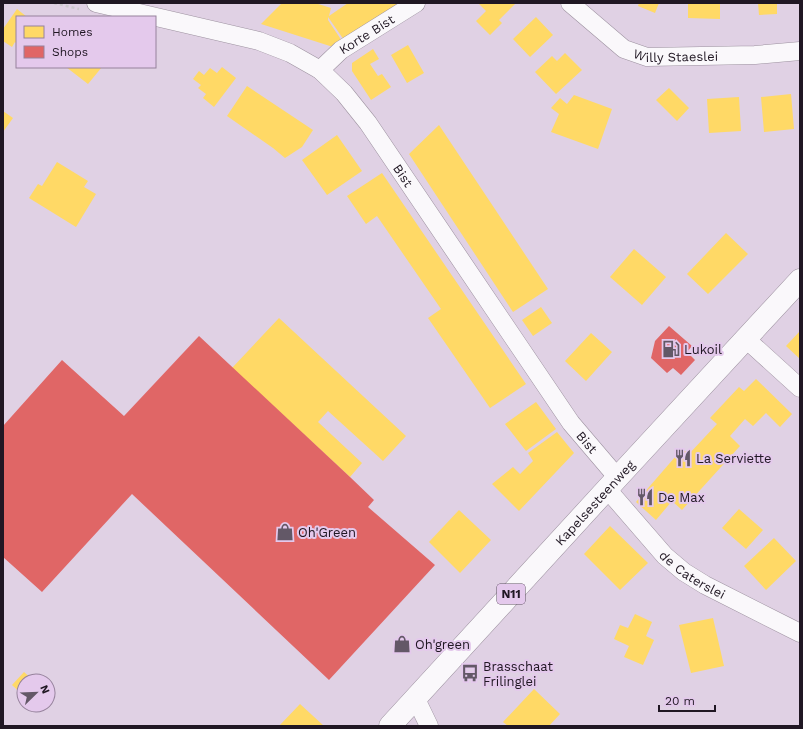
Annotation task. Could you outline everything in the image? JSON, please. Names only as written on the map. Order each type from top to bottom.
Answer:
[{"type":"main road","name":"Kapelsesteenweg","points":[[390,726],[800,280]]},
{"type":"street","name":"Bist","points":[[96,3],[152,16]]},
{"type":"street","name":"Korte Bist","points":[[320,70],[340,50],[416,3]]},
{"type":"street","name":"Willy Staeslei","points":[[570,3],[624,50],[647,57],[755,55],[800,52]]},
{"type":"street","name":"Bist","points":[[156,17],[260,41],[290,53],[320,70],[344,93],[368,123],[612,483]]},
{"type":"street","points":[[746,338],[800,388]]},
{"type":"street","name":"de Caterslei","points":[[612,483],[665,556],[684,572],[705,585],[800,633]]},
{"type":"street","points":[[416,699],[429,726]]},
{"type":"building: Homes","points":[[282,3],[315,3],[331,8],[329,16],[348,3],[400,3],[344,40],[328,17],[328,20],[342,41],[333,47],[261,24]]},
{"type":"building: Homes","points":[[478,3],[516,3],[499,20],[502,23],[490,35],[476,21],[486,11]]},
{"type":"building: Homes","points":[[639,3],[659,3],[655,13],[638,6]]},
{"type":"building: Homes","points":[[688,3],[720,3],[720,19],[688,18]]},
{"type":"building: Homes","points":[[758,3],[777,3],[777,14],[759,15]]},
{"type":"building: Homes","points":[[17,9],[26,16],[16,16],[16,43],[15,42],[12,47],[3,41],[3,29]]},
{"type":"building: Homes","points":[[536,17],[553,35],[530,57],[513,39]]},
{"type":"building: Homes","points":[[408,45],[424,73],[407,83],[391,55]]},
{"type":"building: Homes","points":[[373,49],[379,59],[370,64],[378,76],[382,74],[391,87],[371,100],[352,71],[352,63]]},
{"type":"building: Homes","points":[[565,53],[582,70],[556,94],[535,72],[552,56],[557,61]]},
{"type":"building: Homes","points":[[222,67],[236,78],[214,107],[203,98],[206,94],[198,88],[201,85],[193,79],[199,71],[204,75],[210,68],[217,73]]},
{"type":"building: Homes","points":[[67,68],[101,68],[88,84]]},
{"type":"building: Homes","points":[[247,86],[313,130],[302,147],[285,158],[227,116]]},
{"type":"building: Homes","points":[[669,88],[689,108],[677,121],[656,100]]},
{"type":"building: Homes","points":[[791,94],[794,129],[764,132],[761,97]]},
{"type":"building: Homes","points":[[574,95],[612,109],[598,149],[551,132],[559,114],[551,108],[560,98],[567,104]]},
{"type":"building: Homes","points":[[739,97],[741,131],[709,133],[707,99]]},
{"type":"building: Homes","points":[[3,111],[13,118],[3,132]]},
{"type":"building: Homes","points":[[439,125],[548,289],[513,312],[409,154]]},
{"type":"building: Homes","points":[[337,135],[362,171],[327,195],[302,160]]},
{"type":"building: Homes","points":[[57,162],[88,181],[84,187],[96,194],[76,227],[29,198],[38,184],[42,186]]},
{"type":"building: Homes","points":[[382,173],[526,384],[490,408],[428,318],[441,309],[377,216],[366,224],[347,196]]},
{"type":"building: Homes","points":[[726,233],[748,254],[708,294],[687,274]]},
{"type":"building: Homes","points":[[634,249],[666,277],[642,305],[610,277]]},
{"type":"building: Homes","points":[[541,307],[552,323],[533,336],[522,320]]},
{"type":"building: Homes","points":[[279,318],[406,436],[383,461],[328,411],[318,422],[362,463],[350,477],[232,368]]},
{"type":"building: Homes","points":[[800,331],[800,359],[786,346]]},
{"type":"building: Homes","points":[[591,333],[612,352],[586,381],[565,361]]},
{"type":"building: Homes","points":[[756,379],[792,414],[780,427],[766,413],[753,426],[745,419],[730,436],[740,446],[682,510],[672,501],[656,520],[636,502],[682,449],[689,454],[717,424],[710,418],[739,387],[744,391]]},
{"type":"building: Homes","points":[[536,402],[556,429],[526,451],[505,424]]},
{"type":"building: Homes","points":[[557,432],[574,453],[519,511],[492,484],[513,467],[520,474],[533,461],[528,453]]},
{"type":"building: Homes","points":[[739,509],[763,530],[746,549],[722,528]]},
{"type":"building: Homes","points":[[459,510],[491,540],[460,573],[429,542]]},
{"type":"building: Homes","points":[[610,526],[648,563],[620,590],[584,554]]},
{"type":"building: Homes","points":[[774,538],[796,561],[766,590],[744,566]]},
{"type":"building: Homes","points":[[635,614],[652,622],[646,636],[654,640],[643,665],[624,657],[629,646],[614,639],[620,625],[628,628]]},
{"type":"building: Homes","points":[[713,618],[724,666],[691,673],[679,625]]},
{"type":"building: Homes","points":[[16,681],[16,689],[12,685]]},
{"type":"building: Homes","points":[[534,689],[560,714],[549,726],[508,726],[503,722]]},
{"type":"building: Homes","points":[[300,704],[324,726],[279,726]]},
{"type":"building: Shops","name":"Lukoil","points":[[669,326],[692,346],[687,352],[695,360],[681,375],[673,368],[667,373],[651,358],[655,341]]},
{"type":"building: Shops","name":"Oh'Green","points":[[199,336],[374,500],[368,507],[435,565],[329,680],[132,494],[42,592],[3,557],[3,426],[62,360],[124,416]]},
{"type":"place","name":"Lukoil","points":[[671,349]]},
{"type":"place","name":"La Serviette","points":[[683,458]]},
{"type":"place","name":"De Max","points":[[645,497]]},
{"type":"place","name":"Oh'Green","points":[[285,532]]},
{"type":"place","name":"Oh'green","points":[[402,644]]},
{"type":"place","name":"Brasschaat Frilinglei","points":[[470,673]]}]
